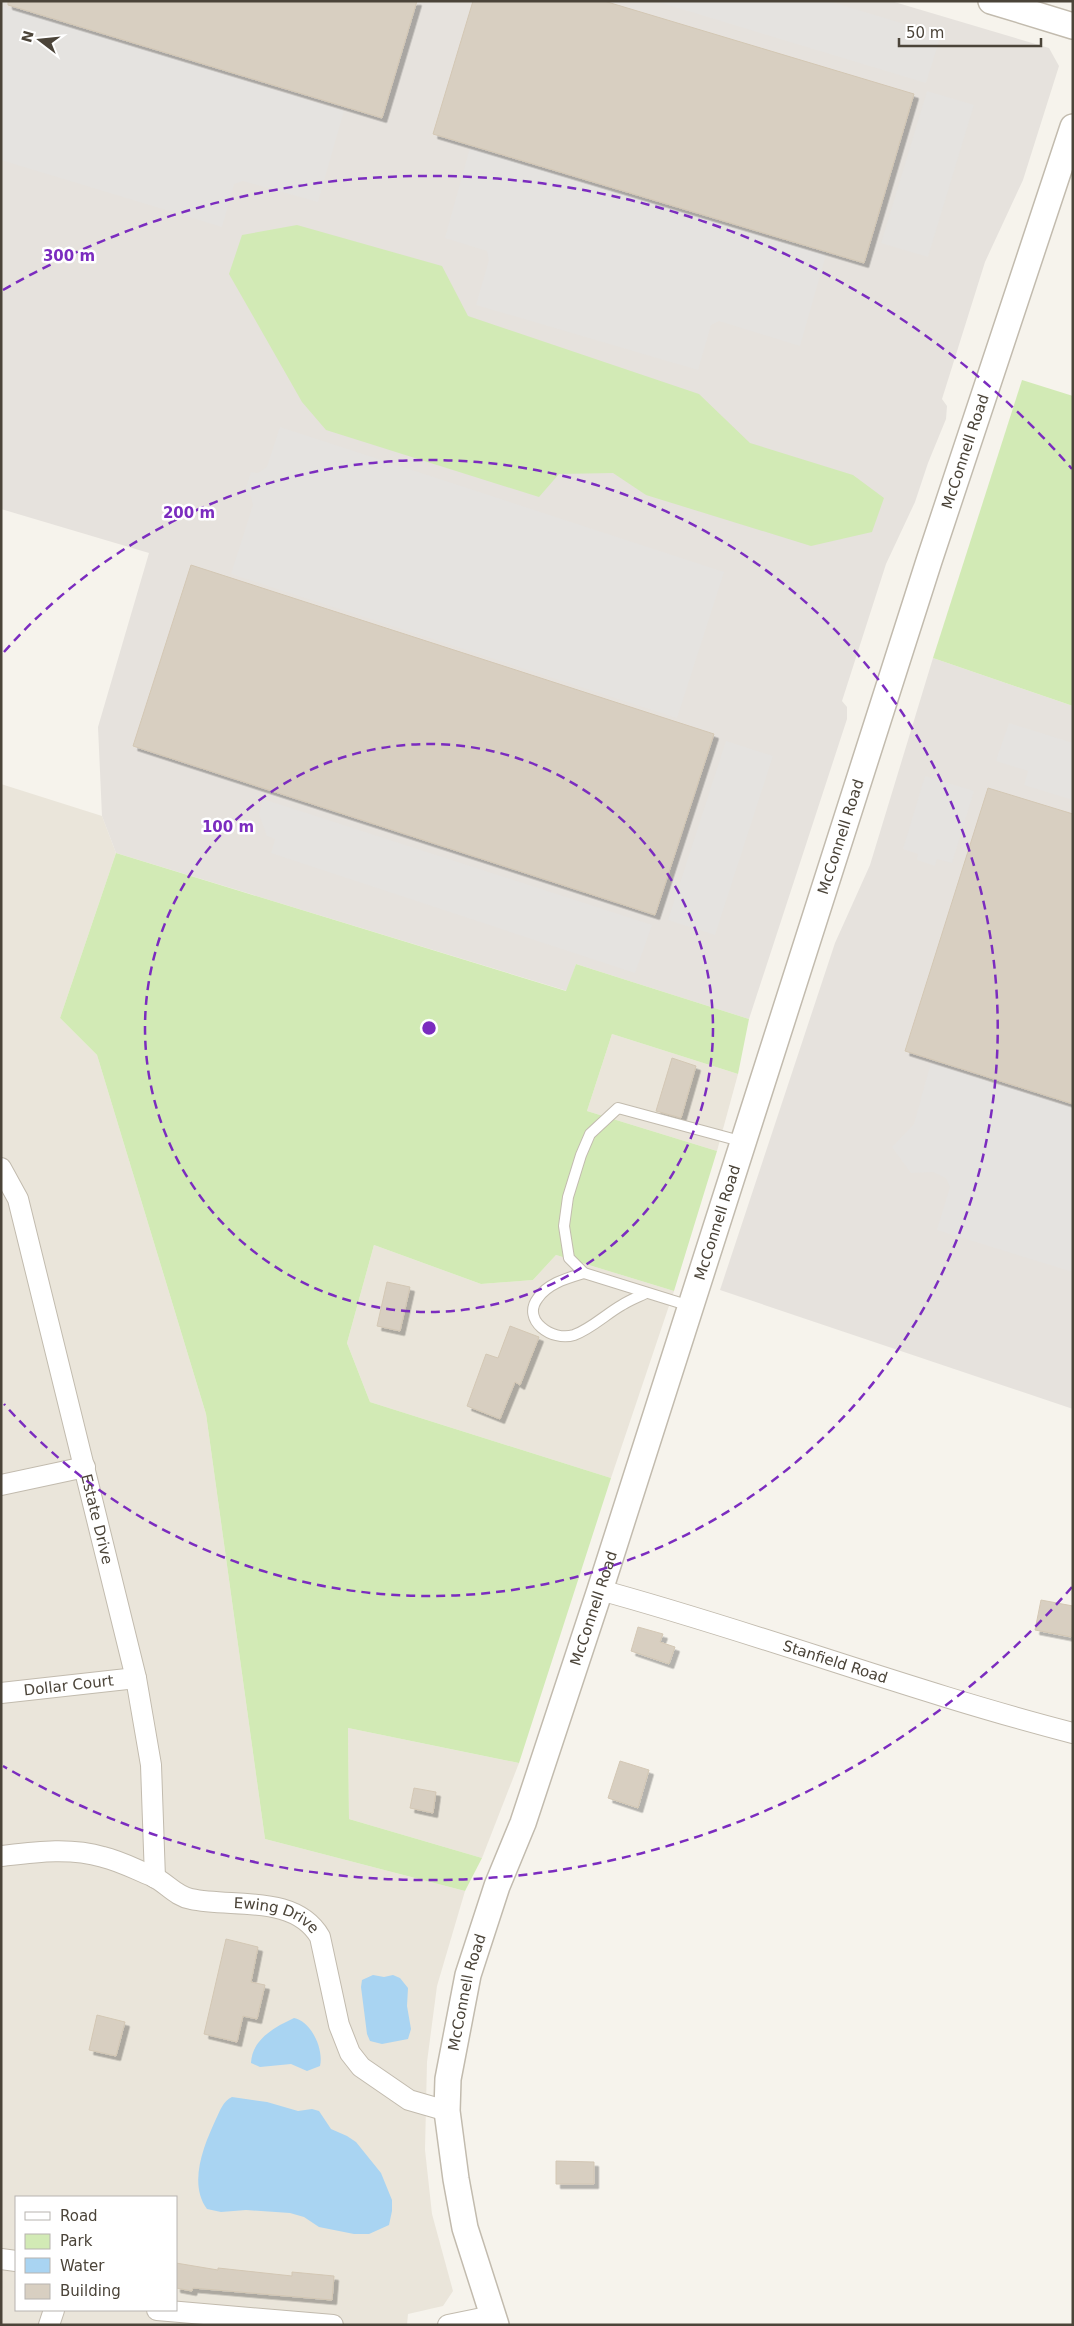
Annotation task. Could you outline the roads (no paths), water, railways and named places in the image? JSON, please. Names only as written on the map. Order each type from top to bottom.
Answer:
[{"type":"street","points":[[991,1],[1073,26]]},
{"type":"street","name":"McConnell Road","points":[[494,2320],[465,2228],[447,2111],[448,2079],[468,1975],[497,1886],[523,1823],[600,1590],[926,570],[1073,127]]},
{"type":"street","name":"Estate Drive","points":[[1,1168],[18,1199],[136,1678],[151,1765],[156,1878]]},
{"type":"street","points":[[1,1485],[85,1468]]},
{"type":"street","name":"Stanfield Road","points":[[600,1590],[658,1606],[902,1683],[1073,1732]]},
{"type":"street","name":"Dollar Court","points":[[1,1693],[136,1678]]},
{"type":"street","name":"Ewing Drive","points":[[1,1856],[42,1851],[72,1851],[103,1856],[156,1878],[173,1893],[190,1899],[276,1906],[313,1925],[320,1937],[339,2026],[350,2053],[361,2067],[409,2100],[447,2111]]},
{"type":"street","points":[[1,2259],[15,2261]]},
{"type":"street","points":[[49,2325],[54,2311]]},
{"type":"street","points":[[168,2311],[333,2325]]},
{"type":"street","points":[[448,2325],[494,2320]]},
{"type":"lane","points":[[691,1307],[584,1273],[569,1258],[564,1226],[568,1197],[590,1134],[618,1108],[744,1142]]},
{"type":"lane","points":[[584,1273],[547,1288],[537,1299],[532,1313],[535,1323],[546,1331],[561,1337],[573,1335],[622,1305],[646,1293]]},
{"type":"water","points":[[373,1975],[384,1977],[393,1975],[400,1978],[408,1988],[407,2006],[411,2029],[408,2039],[382,2044],[370,2041],[367,2034],[361,1987],[362,1980]]},
{"type":"water","points":[[294,2018],[306,2024],[315,2037],[320,2052],[320,2066],[307,2071],[291,2064],[260,2067],[251,2063],[255,2047],[260,2041],[279,2025]]},
{"type":"water","points":[[232,2097],[267,2102],[298,2111],[312,2109],[319,2111],[331,2129],[356,2142],[381,2173],[392,2200],[389,2225],[369,2234],[354,2234],[319,2227],[304,2217],[290,2213],[246,2210],[221,2212],[207,2209],[201,2199],[199,2188],[200,2164],[207,2140],[219,2113],[224,2104]]}]
